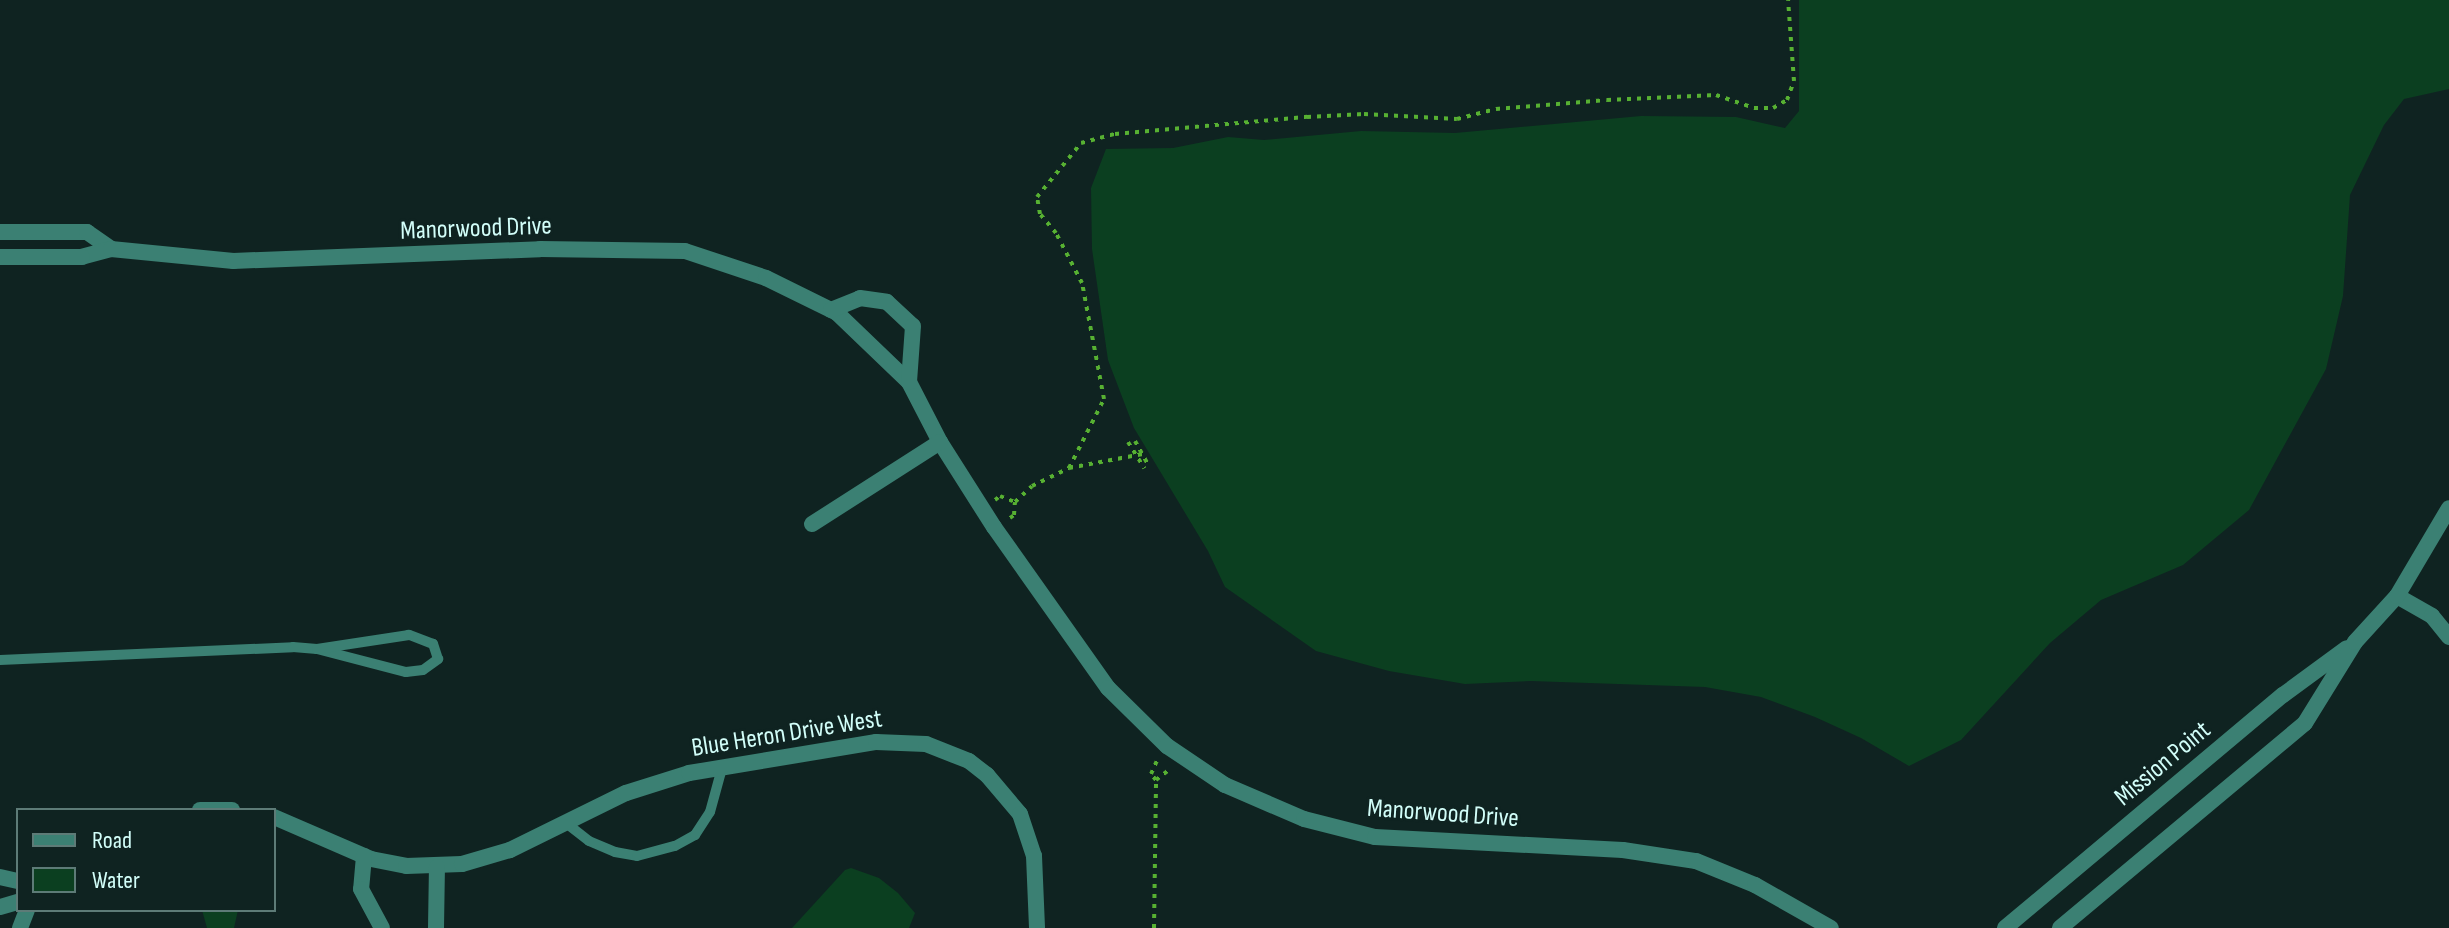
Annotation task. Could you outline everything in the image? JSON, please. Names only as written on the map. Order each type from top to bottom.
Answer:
[{"type":"street","name":"Manorwood Drive","points":[[0,232],[87,232],[111,249]]},
{"type":"street","name":"Manorwood Drive","points":[[0,257],[82,257],[111,249],[233,261],[540,249],[685,251],[766,278],[831,310],[909,382],[940,442],[994,527],[1108,688],[1167,746],[1225,785],[1304,819],[1375,837],[1623,850],[1696,861],[1755,885],[1831,928]]},
{"type":"street","points":[[831,310],[860,298],[887,302],[913,326],[909,382]]},
{"type":"street","points":[[812,524],[940,442]]},
{"type":"street","name":"Mission Point","points":[[2060,928],[2305,723],[2355,642],[2397,596],[2449,508]]},
{"type":"street","points":[[2397,596],[2432,616],[2449,637]]},
{"type":"street","name":"Mission Point","points":[[2005,928],[2283,695],[2355,642]]},
{"type":"street","name":"Blue Heron Drive West","points":[[276,818],[364,856],[406,866],[437,867],[490,858],[646,786],[722,768],[904,741],[926,744],[969,761],[1003,791],[1027,829],[1034,856],[1037,928]]},
{"type":"street","points":[[364,856],[361,889],[382,928]]},
{"type":"street","points":[[436,928],[437,867]]},
{"type":"lane","points":[[0,660],[185,651],[317,649],[409,635],[433,644],[438,659],[423,670],[406,672],[317,649]]},
{"type":"lane","points":[[566,823],[589,841],[615,852],[637,856],[675,846],[695,835],[710,812],[722,768]]},
{"type":"path","points":[[1069,468],[1104,399],[1082,283],[1056,233],[1040,214],[1037,197],[1081,143],[1115,134],[1336,115],[1457,119],[1496,109],[1716,95],[1754,108],[1773,108],[1787,100],[1794,81],[1788,0]]},
{"type":"path","points":[[1128,442],[1146,466],[1135,441]]},
{"type":"path","points":[[994,527],[1014,515],[1015,502],[1032,486],[1069,468],[1143,454]]},
{"type":"path","points":[[1154,928],[1156,780],[1151,774],[1167,746]]},
{"type":"water","points":[[1799,0],[2449,0],[2449,89],[2404,99],[2384,125],[2350,195],[2343,296],[2326,369],[2249,510],[2183,565],[2101,600],[2050,643],[1961,740],[1909,766],[1861,738],[1761,697],[1705,687],[1531,681],[1465,684],[1389,671],[1316,651],[1225,587],[1208,551],[1134,428],[1108,360],[1092,249],[1091,188],[1106,149],[1173,148],[1228,137],[1264,140],[1361,131],[1455,133],[1641,116],[1736,117],[1785,128],[1799,111]]},
{"type":"water","points":[[851,868],[879,878],[898,893],[915,913],[909,928],[792,928],[845,870]]},
{"type":"water","points":[[203,912],[238,912],[234,928],[207,928]]}]
